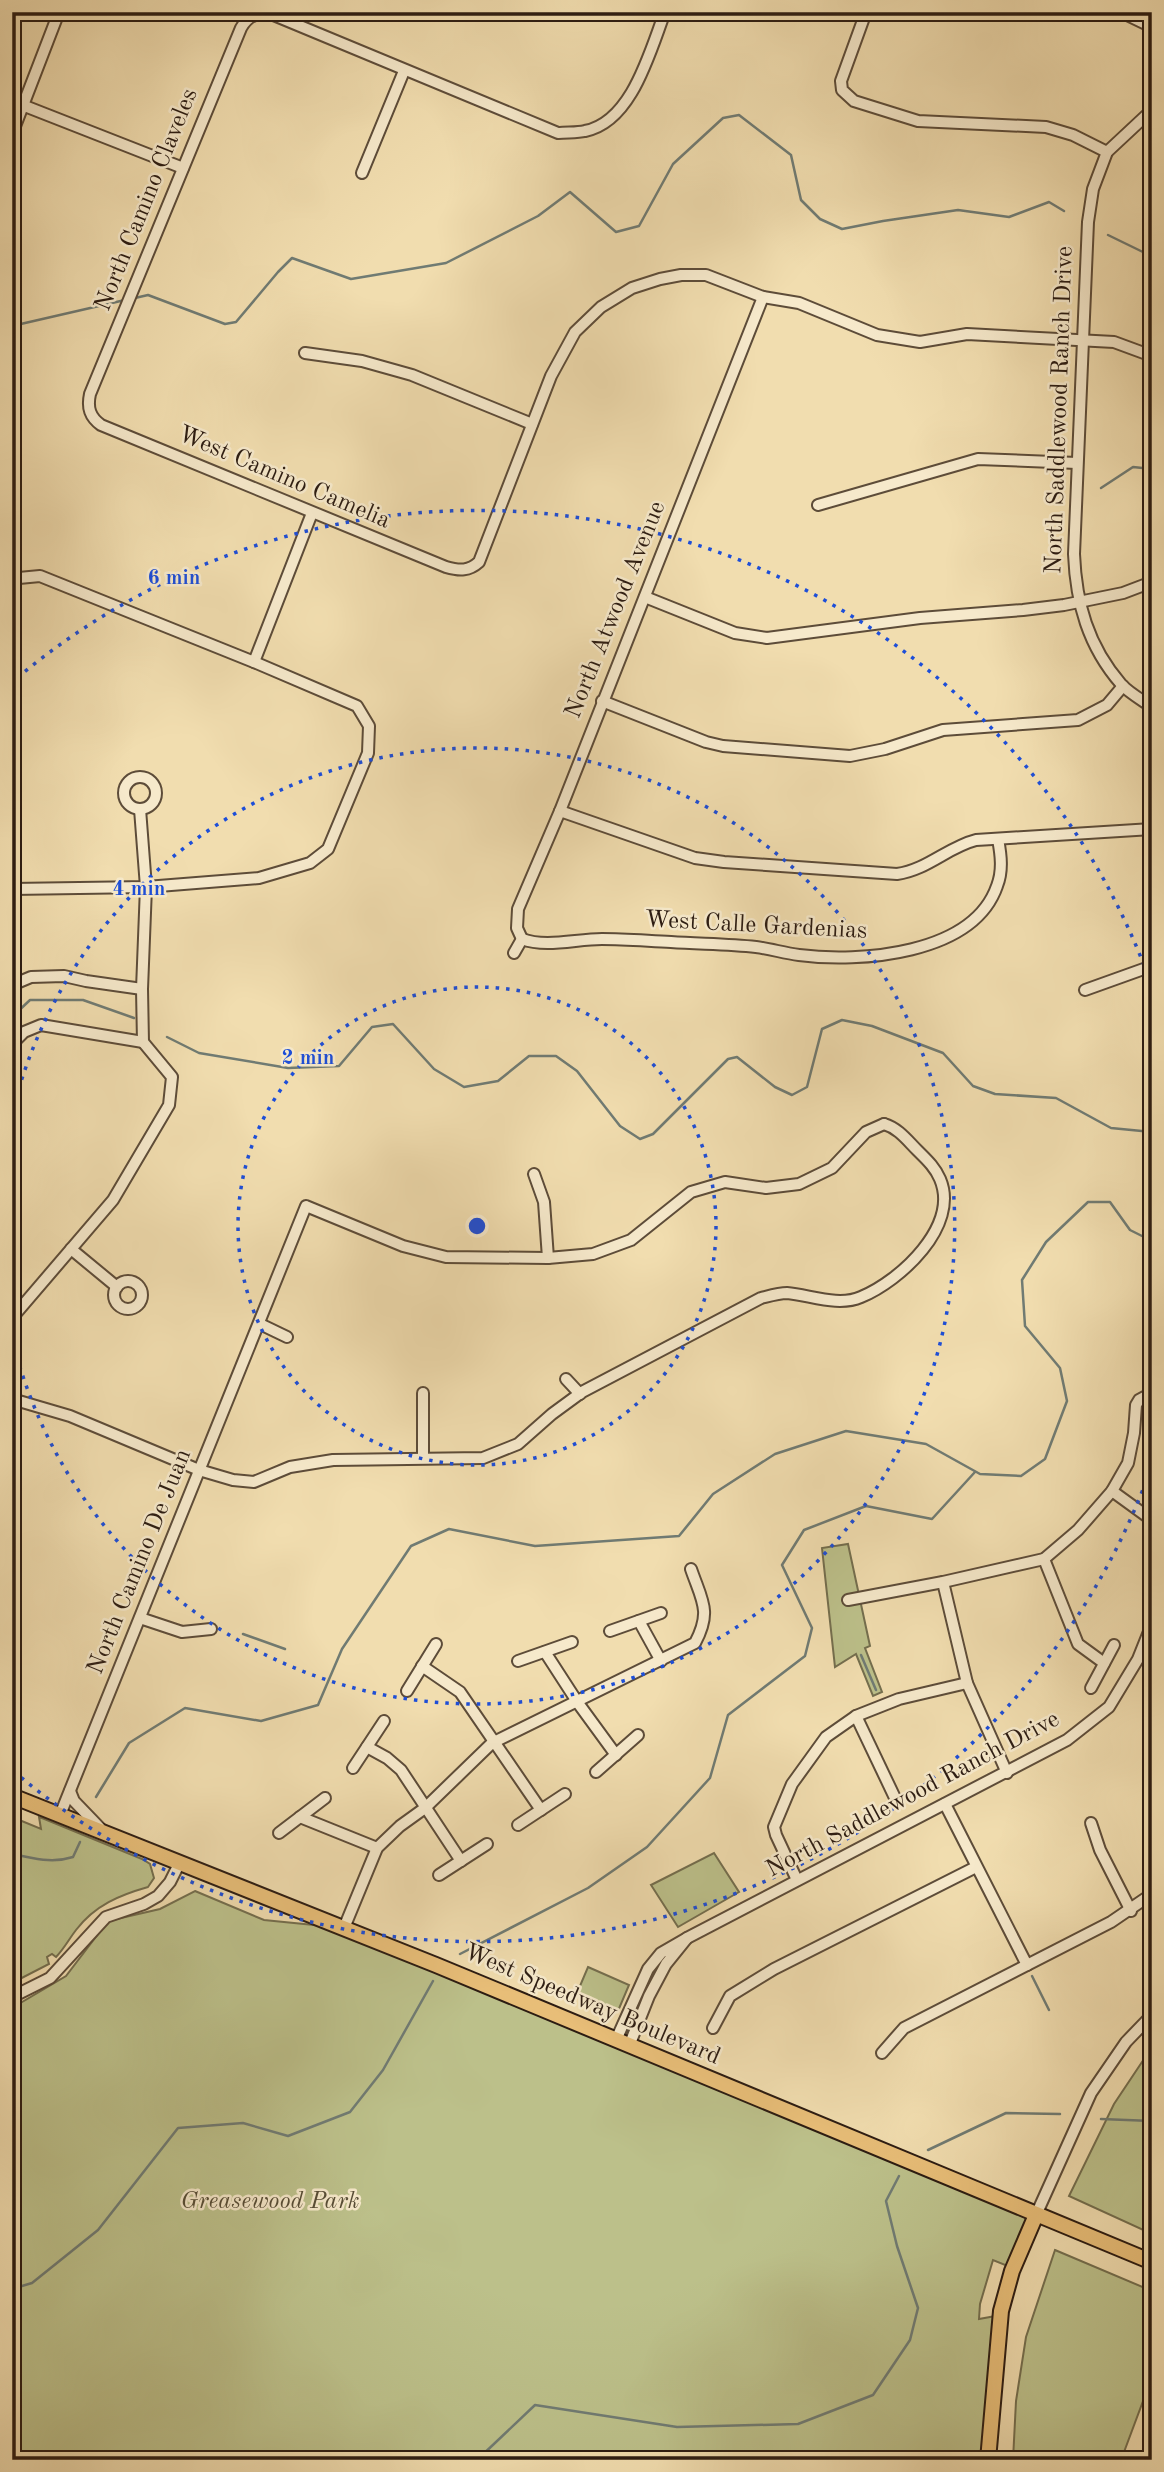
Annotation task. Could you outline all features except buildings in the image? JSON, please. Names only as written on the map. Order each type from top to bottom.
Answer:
[{"type":"main road","name":"West Speedway Boulevard","points":[[12,1796],[344,1928],[1152,2262]]},
{"type":"main road","points":[[988,2460],[1001,2311],[1012,2271],[1036,2215]]},
{"type":"street","points":[[12,134],[59,12]]},
{"type":"street","points":[[258,13],[271,14],[558,133],[587,131],[613,117],[635,89],[666,12]]},
{"type":"street","points":[[866,12],[839,90],[853,100],[918,121],[1046,127],[1073,135],[1107,152]]},
{"type":"street","points":[[1073,12],[1125,14],[1152,27]]},
{"type":"street","name":"North Camino Claveles","points":[[87,415],[90,394],[241,28],[249,18],[258,13]]},
{"type":"street","points":[[362,173],[404,71]]},
{"type":"street","points":[[12,101],[183,168]]},
{"type":"street","name":"North Saddlewood Ranch Drive","points":[[1152,110],[1107,152],[1093,189],[1088,222],[1074,554],[1075,587],[1095,650],[1123,686],[1152,707]]},
{"type":"street","points":[[305,352],[362,361],[412,376],[532,424],[551,376],[575,332],[601,307],[632,288],[660,279],[681,275],[706,275],[764,297],[799,303],[877,335],[920,342],[967,334],[1114,342],[1152,356]]},
{"type":"street","name":"North Atwood Avenue","points":[[522,940],[517,928],[518,909],[560,811],[764,297]]},
{"type":"street","name":"West Camino Camelia","points":[[87,415],[101,425],[312,513],[446,567],[470,571],[479,562],[532,424]]},
{"type":"street","points":[[818,505],[978,459],[1077,463]]},
{"type":"street","points":[[254,662],[312,513]]},
{"type":"street","points":[[12,582],[19,578],[40,576],[254,662],[357,706],[369,726],[368,753],[328,849],[310,863],[259,878],[146,887],[12,890]]},
{"type":"street","points":[[645,597],[735,633],[767,638],[920,618],[1023,610],[1150,588]]},
{"type":"street","points":[[602,701],[706,742],[723,746],[850,756],[885,749],[943,730],[1078,719],[1107,705],[1123,686]]},
{"type":"street","points":[[12,1318],[113,1200],[169,1105],[172,1077],[143,1042],[146,887],[140,809]]},
{"type":"street","points":[[560,811],[695,858],[897,874],[911,872],[962,844],[998,839],[1152,830]]},
{"type":"street","name":"West Calle Gardenias","points":[[522,940],[542,943],[604,939],[673,942],[758,947],[822,957],[880,955],[914,949],[953,935],[977,918],[990,902],[1000,874],[998,839]]},
{"type":"street","points":[[514,953],[522,940]]},
{"type":"street","points":[[1086,990],[1152,966]]},
{"type":"street","points":[[12,985],[31,977],[64,976],[142,989]]},
{"type":"street","points":[[12,1044],[24,1032],[41,1025],[143,1042]]},
{"type":"street","points":[[12,1399],[70,1416],[200,1471],[254,1482],[290,1467],[314,1462],[483,1458],[518,1444],[580,1394],[761,1298],[785,1293],[825,1300],[858,1299],[883,1286],[915,1259],[940,1225],[943,1204],[941,1181],[929,1162],[884,1120],[866,1132],[832,1168],[799,1184],[766,1188],[726,1182],[691,1192],[631,1240],[593,1255],[548,1258],[544,1202],[534,1174]]},
{"type":"street","name":"North Camino De Juan","points":[[60,1815],[306,1206],[403,1246],[446,1257],[548,1258]]},
{"type":"street","points":[[71,1250],[117,1287]]},
{"type":"street","points":[[260,1324],[287,1336]]},
{"type":"street","points":[[566,1379],[580,1394]]},
{"type":"street","points":[[423,1393],[423,1458]]},
{"type":"street","points":[[848,1600],[1044,1559],[1079,1530],[1112,1491],[1128,1463],[1136,1405],[1143,1394]]},
{"type":"street","points":[[1112,1491],[1152,1520]]},
{"type":"street","points":[[1044,1559],[1078,1644],[1104,1663]]},
{"type":"street","points":[[344,1928],[377,1848],[400,1826],[425,1808],[492,1743],[578,1703],[695,1643],[705,1625],[706,1614],[691,1570]]},
{"type":"street","points":[[943,1582],[967,1683],[1007,1773]]},
{"type":"street","points":[[610,1631],[661,1613]]},
{"type":"street","points":[[140,1618],[182,1632],[211,1629]]},
{"type":"street","points":[[639,1621],[661,1661]]},
{"type":"street","name":"North Saddlewood Ranch Drive","points":[[623,2043],[666,1964],[687,1938],[1067,1740],[1109,1707],[1138,1659],[1152,1623]]},
{"type":"street","points":[[518,1661],[572,1642]]},
{"type":"street","points":[[407,1691],[436,1644]]},
{"type":"street","points":[[1091,1688],[1114,1645]]},
{"type":"street","points":[[544,1652],[616,1755]]},
{"type":"street","points":[[422,1666],[460,1692],[492,1743],[541,1810]]},
{"type":"street","points":[[797,1880],[772,1827],[792,1784],[826,1737],[856,1716],[899,1699],[967,1683]]},
{"type":"street","points":[[856,1716],[896,1800]]},
{"type":"street","points":[[353,1768],[384,1721]]},
{"type":"street","points":[[596,1772],[638,1735]]},
{"type":"street","points":[[367,1747],[401,1770],[461,1861]]},
{"type":"street","points":[[70,1791],[74,1801],[105,1833]]},
{"type":"street","points":[[518,1825],[565,1794]]},
{"type":"street","points":[[279,1832],[325,1798]]},
{"type":"street","points":[[944,1804],[1027,1965]]},
{"type":"street","points":[[300,1817],[377,1848]]},
{"type":"street","points":[[1091,1822],[1100,1850],[1131,1911]]},
{"type":"street","points":[[439,1875],[487,1844]]},
{"type":"street","points":[[12,1997],[50,1978],[106,1917],[144,1904],[158,1896],[170,1882],[180,1862]]},
{"type":"street","points":[[713,2028],[730,1996],[763,1976],[976,1867]]},
{"type":"street","points":[[882,2053],[904,2028],[1131,1911],[1152,1894]]},
{"type":"street","points":[[1036,2215],[1091,2093],[1126,2042],[1152,2015]]},
{"type":"green space","points":[[848,1544],[870,1646],[865,1648],[882,1692],[873,1696],[856,1654],[835,1667],[822,1548]]},
{"type":"green space","points":[[12,1817],[41,1829],[39,1817],[142,1859],[150,1864],[154,1878],[148,1887],[118,1898],[91,1914],[56,1957],[52,1954],[47,1957],[49,1964],[12,1983]]},
{"type":"green space","points":[[714,1853],[739,1892],[678,1927],[651,1885]]},
{"type":"green space","name":"Greasewood Park","points":[[195,1891],[264,1920],[344,1928],[629,2046],[1033,2221],[1015,2269],[993,2260],[980,2304],[979,2319],[1001,2315],[994,2460],[12,2460],[12,2008],[66,1976],[108,1921],[160,1909]]},
{"type":"green space","points":[[588,1967],[629,1985],[618,2011],[577,1993]]},
{"type":"green space","points":[[1152,2047],[1152,2234],[1069,2196],[1114,2104]]},
{"type":"green space","points":[[1055,2250],[1152,2291],[1152,2377],[1121,2460],[1013,2460],[1016,2401],[1026,2337]]},
{"type":"waterway","points":[[135,298],[148,295],[225,324],[236,322],[292,258],[351,279],[446,263],[538,216],[570,192],[616,232],[639,226],[673,164],[723,118],[739,115],[791,155],[801,200],[820,219],[842,229],[958,210],[1009,217],[1049,202],[1064,211]]},
{"type":"waterway","points":[[1108,235],[1147,254],[1152,253]]},
{"type":"waterway","points":[[12,326],[125,300]]},
{"type":"waterway","points":[[1101,488],[1133,467],[1152,469]]},
{"type":"waterway","points":[[12,1017],[30,1000],[83,1000],[134,1018]]},
{"type":"waterway","points":[[167,1037],[199,1053],[288,1068],[339,1066],[372,1027],[393,1024],[434,1069],[464,1087],[498,1081],[529,1056],[556,1056],[577,1071],[620,1126],[640,1139],[653,1134],[728,1059],[737,1057],[775,1087],[792,1095],[807,1087],[822,1029],[842,1020],[872,1026],[943,1053],[973,1086],[995,1094],[1056,1098],[1111,1128],[1152,1132]]},
{"type":"waterway","points":[[96,1797],[129,1743],[185,1708],[261,1721],[318,1705],[342,1649],[411,1546],[449,1529],[535,1546],[679,1536],[713,1494],[775,1454],[846,1431],[926,1444],[980,1474],[1021,1476],[1045,1459],[1067,1401],[1060,1368],[1025,1326],[1022,1280],[1046,1242],[1088,1202],[1110,1202],[1130,1230],[1152,1241]]},
{"type":"waterway","points":[[460,1954],[588,1888],[647,1847],[710,1778],[728,1715],[805,1656],[812,1628],[782,1565],[804,1530],[866,1506],[932,1519],[975,1472]]},
{"type":"waterway","points":[[243,1634],[285,1649]]},
{"type":"waterway","points":[[861,1655],[876,1690]]},
{"type":"waterway","points":[[12,1854],[42,1860],[65,1859],[73,1857],[80,1842]]},
{"type":"waterway","points":[[1032,1976],[1049,2010]]},
{"type":"waterway","points":[[12,2289],[32,2283],[98,2230],[178,2128],[243,2123],[288,2136],[350,2112],[383,2070],[433,1981]]},
{"type":"waterway","points":[[928,2150],[1006,2113],[1060,2114]]},
{"type":"waterway","points":[[1101,2119],[1152,2121]]},
{"type":"waterway","points":[[477,2460],[535,2405],[677,2427],[798,2424],[873,2395],[910,2340],[918,2308],[897,2246],[886,2201],[899,2176]]}]
